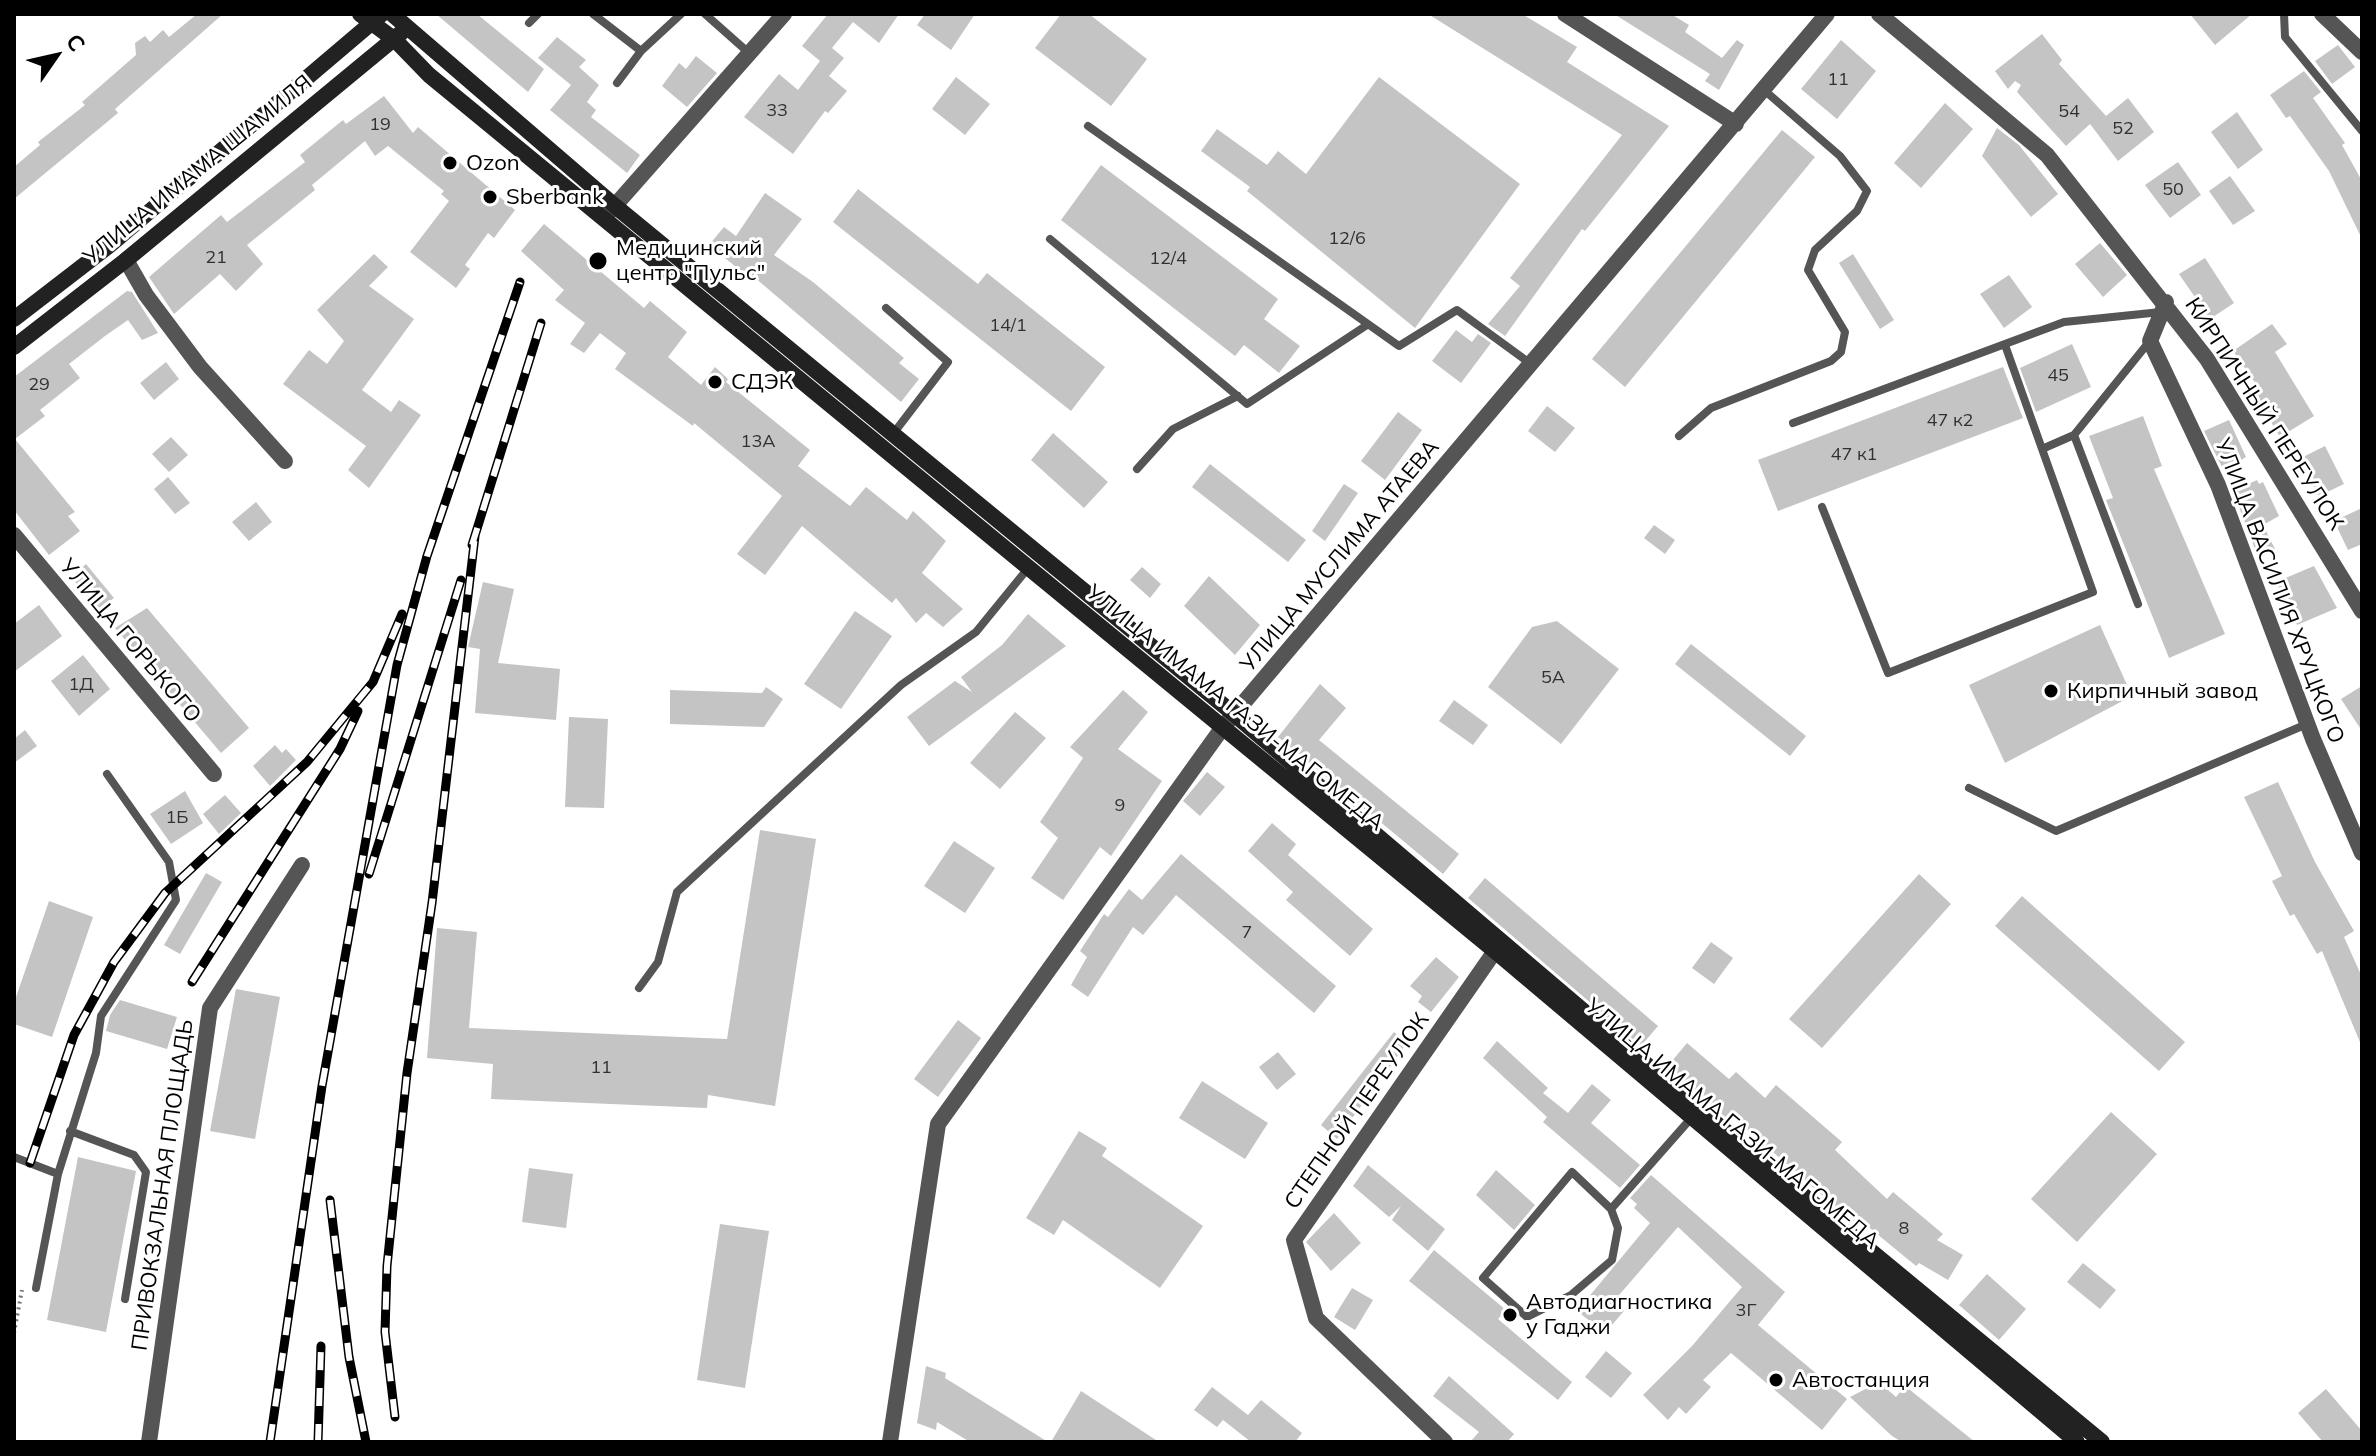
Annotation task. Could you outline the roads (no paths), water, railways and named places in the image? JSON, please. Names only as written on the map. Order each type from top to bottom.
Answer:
[{"type":"main road","points":[[392,14],[408,24],[610,212],[893,434],[1035,561]]},
{"type":"main road","name":"УЛИЦА ИМАМА ШАМИЛЯ","points":[[14,319],[110,245],[372,17]]},
{"type":"main road","name":"УЛИЦА ИМАМА ГАЗИ-МАГОМЕДА","points":[[372,17],[429,75],[610,212],[1229,721],[1495,951],[1695,1114],[2077,1442]]},
{"type":"main road","name":"УЛИЦА ИМАМА ШАМИЛЯ","points":[[14,347],[126,260],[395,40],[408,24]]},
{"type":"main road","points":[[1229,721],[1695,1114],[2102,1442]]},
{"type":"street","points":[[610,212],[784,14]]},
{"type":"street","points":[[1565,14],[1736,124]]},
{"type":"street","name":"УЛИЦА МУСЛИМА АТАЕВА","points":[[890,1442],[938,1124],[1229,721],[1827,14]]},
{"type":"street","name":"КИРПИЧНЫЙ ПЕРЕУЛОК","points":[[1879,14],[2047,155],[2212,367],[2362,611]]},
{"type":"street","points":[[2322,14],[2362,52]]},
{"type":"street","points":[[126,260],[146,295],[200,367],[285,461]]},
{"type":"street","points":[[2150,341],[2164,307]]},
{"type":"street","name":"УЛИЦА ВАСИЛИЯ ХРУЦКОГО","points":[[2150,341],[2218,485],[2307,724],[2362,853]]},
{"type":"street","name":"УЛИЦА ГОРЬКОГО","points":[[14,535],[214,774]]},
{"type":"street","name":"ПРИВОКЗАЛЬНАЯ ПЛОЩАДЬ","points":[[149,1442],[210,1008],[302,865]]},
{"type":"street","name":"СТЕПНОЙ ПЕРЕУЛОК","points":[[1445,1442],[1316,1318],[1294,1240],[1495,951]]},
{"type":"lane","points":[[529,23],[538,14]]},
{"type":"lane","points":[[593,14],[641,51]]},
{"type":"lane","points":[[617,83],[641,51],[681,14]]},
{"type":"lane","points":[[705,14],[749,53]]},
{"type":"lane","points":[[2284,14],[2285,37],[2362,131]]},
{"type":"lane","points":[[1679,436],[1711,408],[1831,361],[1841,352],[1845,332],[1808,270],[1815,250],[1857,211],[1867,191],[1840,156],[1764,90]]},
{"type":"lane","points":[[1088,126],[1399,346],[1457,310],[1532,364]]},
{"type":"lane","points":[[1050,239],[1247,404],[1367,325]]},
{"type":"lane","points":[[1793,423],[2064,322],[2164,307]]},
{"type":"lane","points":[[886,308],[948,362],[893,434]]},
{"type":"lane","points":[[2042,449],[2074,435],[2150,341]]},
{"type":"lane","points":[[1822,507],[1888,673],[2093,592],[2005,345]]},
{"type":"lane","points":[[1137,469],[1173,429],[1238,396]]},
{"type":"lane","points":[[2074,435],[2138,604]]},
{"type":"lane","points":[[639,988],[658,962],[677,892],[901,685],[976,632],[1035,561]]},
{"type":"lane","points":[[1969,788],[2056,831],[2307,724]]},
{"type":"lane","points":[[36,1288],[58,1174],[96,1053],[101,1016],[176,900],[169,862],[107,774]]},
{"type":"lane","points":[[1611,1209],[1695,1114]]},
{"type":"lane","points":[[70,1131],[134,1155],[146,1172],[125,1299]]},
{"type":"lane","points":[[14,1157],[58,1174]]},
{"type":"lane","points":[[1572,1172],[1611,1209],[1618,1228],[1612,1260],[1571,1295],[1527,1317],[1483,1278],[1572,1172]]},
{"type":"railway","points":[[270,1442],[322,1086],[397,665],[427,556],[520,282]]},
{"type":"railway","points":[[472,545],[541,323]]},
{"type":"railway","points":[[395,1417],[385,1332],[387,1266],[407,1073],[432,903],[475,536]]},
{"type":"railway","points":[[369,874],[461,580]]},
{"type":"railway","points":[[30,1163],[74,1035],[114,962],[165,893],[307,762],[373,682],[402,614]]},
{"type":"railway","points":[[192,982],[340,749],[358,711]]},
{"type":"railway","points":[[330,1200],[349,1357],[366,1442]]},
{"type":"railway","points":[[318,1442],[321,1346]]},
{"type":"place","name":"Ozon","points":[[450,163]]},
{"type":"place","name":"Sberbank","points":[[490,197]]},
{"type":"place","name":"Медицинский центр \"Пульс\"","points":[[598,261]]},
{"type":"place","name":"СДЭК","points":[[715,382]]},
{"type":"place","name":"Кирпичный завод","points":[[2051,691]]},
{"type":"place","name":"Автодиагностика у Гаджи","points":[[1510,1315]]},
{"type":"place","name":"Автостанция","points":[[1776,1380]]}]
